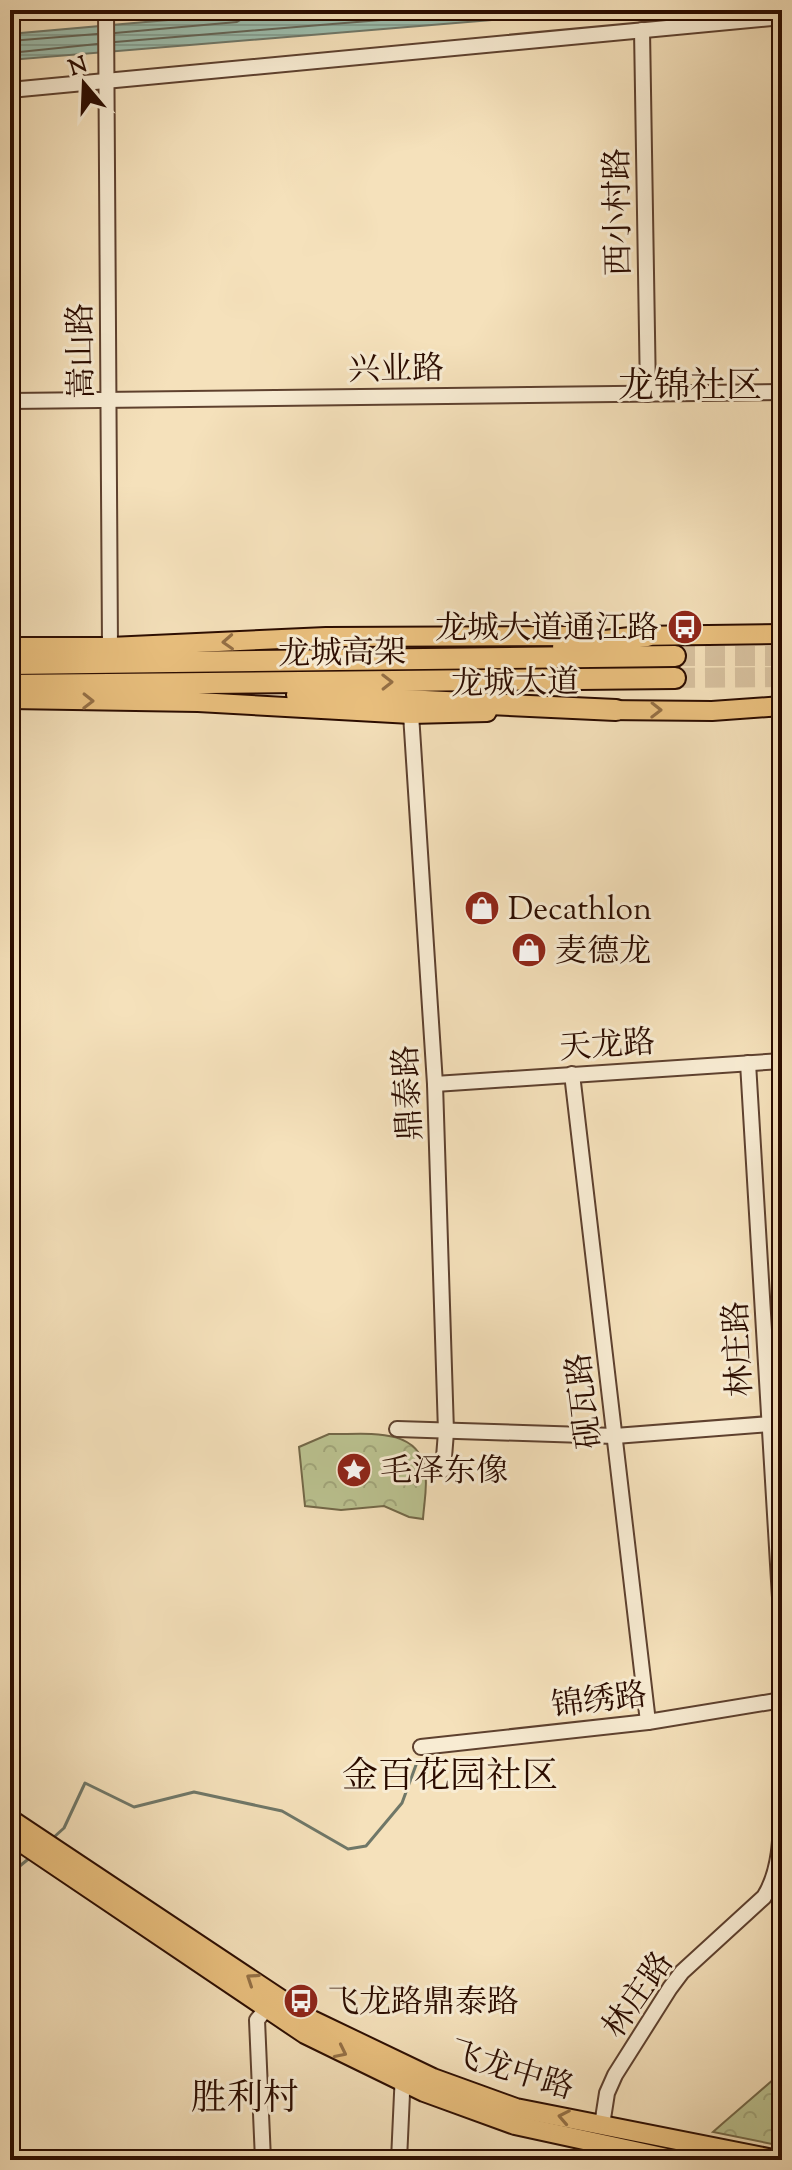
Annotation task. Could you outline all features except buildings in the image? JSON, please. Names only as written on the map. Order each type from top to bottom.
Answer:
[{"type":"highway","points":[[112,666],[311,652],[575,646],[647,636]]},
{"type":"highway","name":"龙城高架","points":[[10,685],[112,666],[675,656]]},
{"type":"highway","name":"龙城高架","points":[[10,664],[675,678]]},
{"type":"highway","points":[[112,666],[616,710]]},
{"type":"main road","points":[[740,634],[782,622]]},
{"type":"main road","points":[[647,636],[782,634]]},
{"type":"main road","points":[[10,647],[112,666]]},
{"type":"main road","name":"龙城大道","points":[[10,699],[198,702],[411,714],[712,711],[782,706]]},
{"type":"main road","points":[[712,711],[782,715]]},
{"type":"main road","name":"飞龙中路","points":[[10,1819],[42,1847],[305,2034],[403,2073],[515,2125],[676,2160]]},
{"type":"main road","name":"飞龙中路","points":[[10,1835],[42,1847],[312,2020],[403,2073],[433,2078],[516,2108],[778,2160]]},
{"type":"street","name":"嵩山路","points":[[106,10],[112,666]]},
{"type":"street","points":[[10,90],[782,17]]},
{"type":"street","name":"西小村路","points":[[642,30],[648,394]]},
{"type":"street","name":"兴业路","points":[[10,401],[782,392]]},
{"type":"street","name":"鼎泰路","points":[[411,714],[435,1084],[446,1432],[443,1470]]},
{"type":"street","name":"天龙路","points":[[435,1084],[782,1061]]},
{"type":"street","name":"林庄路","points":[[748,1063],[776,1423],[782,1631]]},
{"type":"street","name":"砚瓦路","points":[[572,1074],[648,1722]]},
{"type":"street","points":[[397,1429],[615,1436],[776,1423]]},
{"type":"street","name":"锦绣路","points":[[421,1747],[648,1722],[782,1700]]},
{"type":"street","name":"林庄路","points":[[602,2125],[607,2093],[615,2075],[670,1988],[682,1972],[764,1897],[774,1882],[778,1864],[782,1780]]},
{"type":"street","points":[[263,2160],[257,2020],[267,2008]]},
{"type":"street","points":[[399,2160],[403,2073]]},
{"type":"green space","points":[[329,1434],[386,1435],[412,1445],[425,1469],[423,1519],[409,1517],[384,1506],[341,1510],[305,1506],[299,1447]]},
{"type":"green space","points":[[782,2072],[782,2146],[713,2132],[722,2124]]},
{"type":"water","points":[[281,10],[612,10],[10,60],[10,34]]},
{"type":"waterway","points":[[53,1838],[64,1828],[85,1783],[134,1807],[194,1792],[282,1811],[348,1849],[366,1846],[402,1803],[416,1765]]},
{"type":"waterway","points":[[10,1874],[32,1856]]},
{"type":"tunnel","points":[[675,656],[782,656]]},
{"type":"tunnel","points":[[675,678],[782,677]]},
{"type":"place","name":"龙城大道通江路","points":[[685,627]]},
{"type":"place","name":"Decathlon","points":[[482,908]]},
{"type":"place","name":"麦德龙","points":[[529,950]]},
{"type":"place","name":"毛泽东像","points":[[354,1470]]},
{"type":"place","name":"飞龙路鼎泰路","points":[[301,2001]]},
{"type":"district","name":"龙锦社区","points":[[690,384]]},
{"type":"district","name":"金百花园社区","points":[[450,1774]]},
{"type":"district","name":"胜利村","points":[[245,2096]]}]
